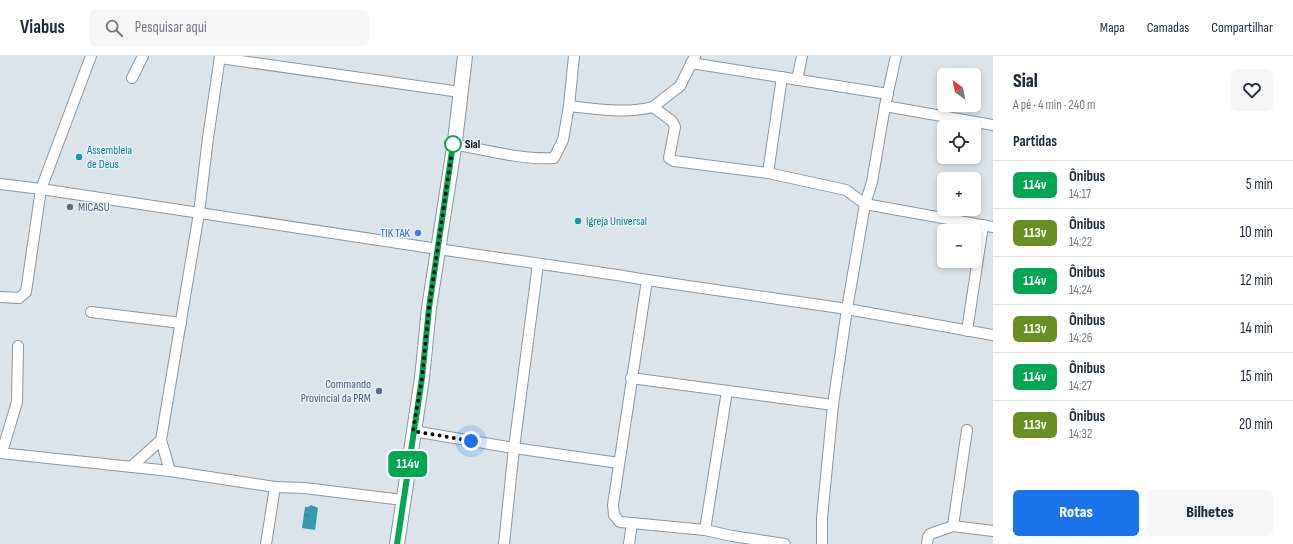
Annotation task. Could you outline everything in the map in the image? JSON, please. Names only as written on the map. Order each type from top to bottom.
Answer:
[{"type":"street","points":[[0,297],[19,298],[26,292],[40,188],[91,56]]},
{"type":"street","points":[[132,78],[143,56]]},
{"type":"street","points":[[397,544],[422,378],[429,308],[465,56]]},
{"type":"street","points":[[453,144],[542,159],[554,158],[563,140],[574,56]]},
{"type":"street","points":[[797,80],[802,56]]},
{"type":"street","points":[[822,544],[822,518],[833,405],[847,309],[865,204],[872,182],[885,106],[896,56]]},
{"type":"street","points":[[170,471],[161,440],[199,213],[220,57],[460,92]]},
{"type":"street","points":[[568,106],[623,111],[640,110],[653,106],[680,86],[693,60],[797,80],[888,94]]},
{"type":"street","points":[[768,173],[782,77]]},
{"type":"street","points":[[653,106],[672,121],[674,127],[669,158],[674,161],[768,173],[846,190],[865,204],[988,226],[967,331]]},
{"type":"street","points":[[885,106],[993,125]]},
{"type":"street","points":[[0,184],[40,188],[538,264],[847,309],[993,335]]},
{"type":"street","points":[[504,544],[514,448],[538,264]]},
{"type":"street","points":[[647,280],[613,505],[614,515],[620,522],[705,530],[732,540],[785,544]]},
{"type":"street","points":[[91,312],[181,323]]},
{"type":"street","points":[[18,346],[17,402],[1,453],[170,471],[275,487],[304,488],[403,500]]},
{"type":"street","points":[[631,378],[833,405]]},
{"type":"street","points":[[705,530],[727,391]]},
{"type":"street","points":[[953,526],[968,430]]},
{"type":"street","points":[[413,431],[514,448],[619,463]]},
{"type":"street","points":[[131,467],[161,440]]},
{"type":"street","points":[[266,544],[275,487]]},
{"type":"street","points":[[629,544],[632,522]]},
{"type":"street","points":[[927,544],[930,534],[953,526],[993,531]]},
{"type":"water","points":[[311,505],[318,508],[315,530],[302,528],[305,507]]},
{"type":"bus line","name":"114v","points":[[397,544],[422,378],[429,308],[453,144]]},
{"type":"place","name":"Sial","points":[[453,144]]},
{"type":"place","name":"Assembleia de Deus","points":[[79,157]]},
{"type":"place","name":"MICASU","points":[[70,207]]},
{"type":"place","name":"Igreja Universal","points":[[578,221]]},
{"type":"place","name":"TIK TAK","points":[[418,233]]},
{"type":"place","name":"Commando Provincial da PRM","points":[[379,391]]},
{"type":"route","points":[[453,144],[429,308],[422,378],[413,431],[471,441]]}]
